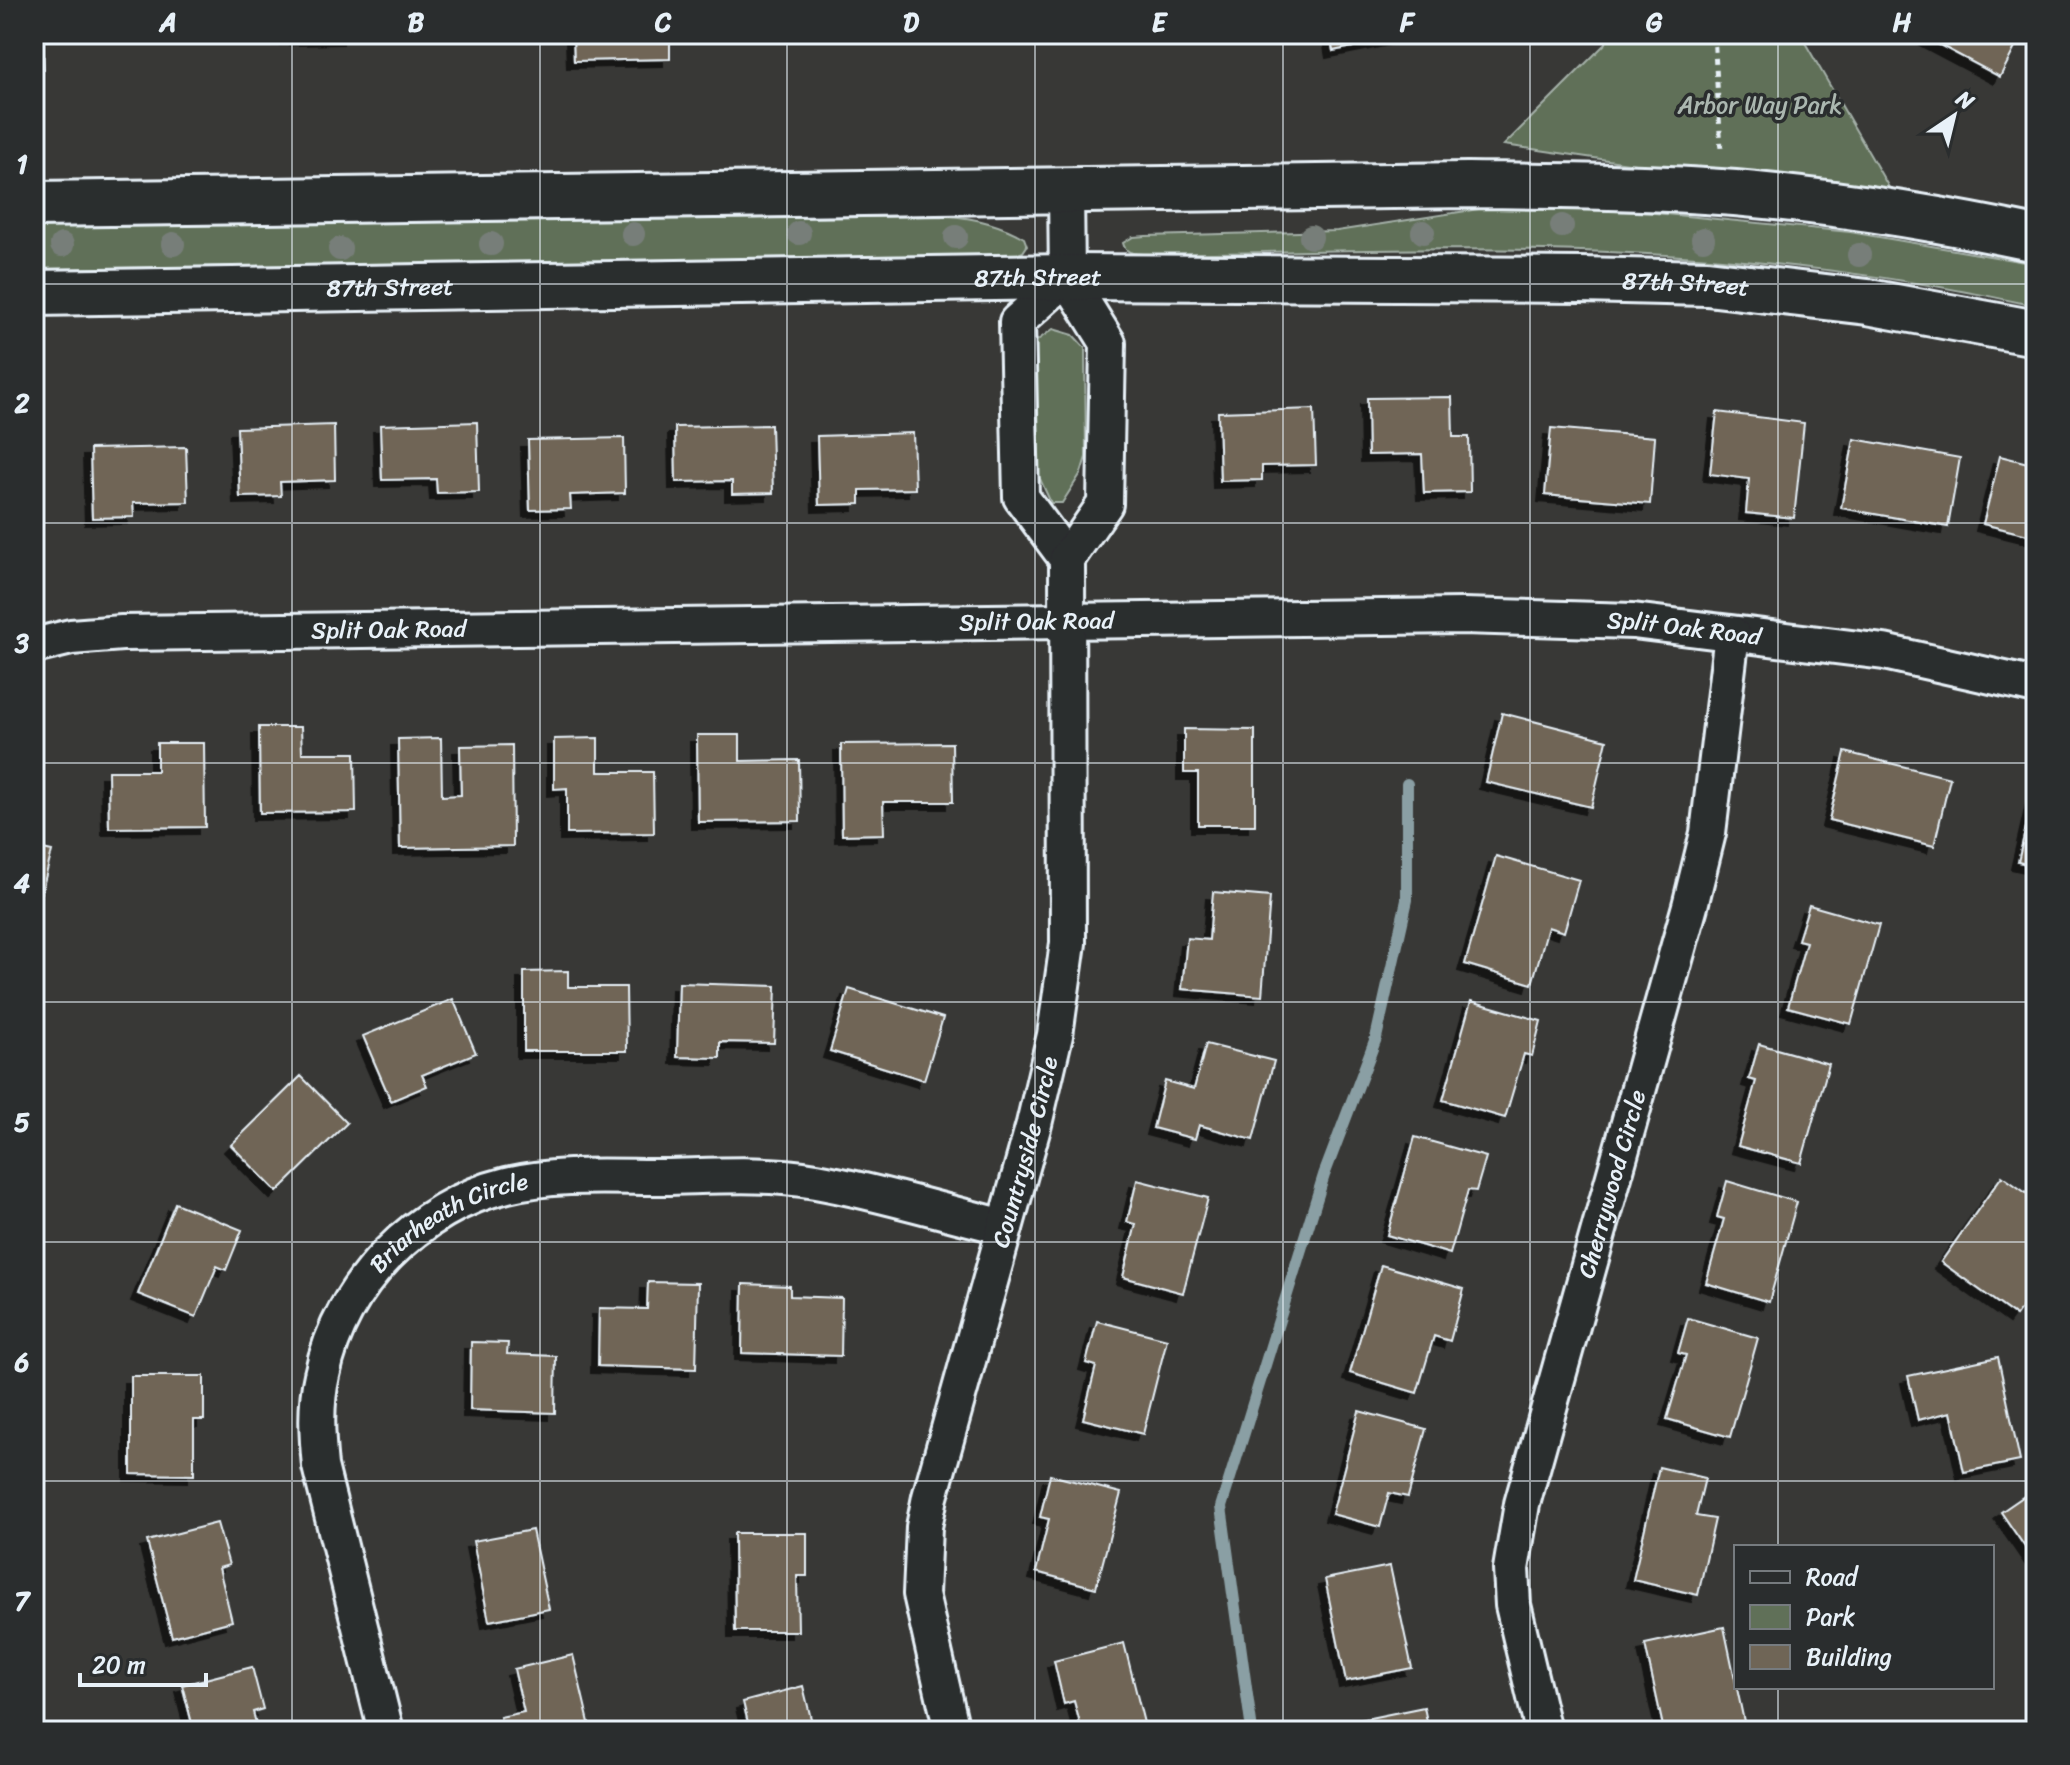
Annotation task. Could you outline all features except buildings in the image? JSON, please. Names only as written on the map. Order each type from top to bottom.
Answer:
[{"type":"street","points":[[34,204],[1588,186],[1735,193],[1872,210],[2036,239]]},
{"type":"street","points":[[1066,190],[1067,277],[1108,343],[1105,504],[1067,559],[1021,497],[1017,322],[1067,277]]},
{"type":"street","name":"87th Street","points":[[34,293],[1067,277],[1707,283],[1868,302],[2036,333]]},
{"type":"street","name":"Countryside Circle","points":[[952,1731],[921,1594],[924,1527],[1034,1124],[1055,1035],[1068,943],[1067,559]]},
{"type":"street","name":"Split Oak Road","points":[[34,646],[71,637],[122,633],[1463,616],[1633,621],[1884,652],[2036,686]]},
{"type":"street","name":"Cherrywood Circle","points":[[1543,1731],[1513,1605],[1513,1556],[1522,1504],[1708,833],[1732,634]]},
{"type":"street","name":"Briarheath Circle","points":[[386,1731],[320,1466],[318,1396],[332,1345],[355,1295],[390,1251],[414,1230],[460,1202],[510,1185],[571,1178],[774,1176],[817,1181],[1005,1227]]},
{"type":"path","points":[[1714,34],[1721,152]]},
{"type":"green space","name":"Arbor Way Park","points":[[1607,34],[1800,34],[1891,191],[1642,165],[1504,145],[1606,43]]},
{"type":"green space","points":[[1553,208],[1655,213],[1850,232],[2036,264],[2036,306],[1885,278],[1679,256],[1448,249],[1146,254],[1129,251],[1123,243],[1133,237],[1146,236],[1337,231],[1479,209]]},
{"type":"green space","points":[[948,216],[997,225],[1024,238],[1027,246],[1014,256],[34,269],[34,227]]},
{"type":"green space","points":[[1053,329],[1073,335],[1085,348],[1086,457],[1081,473],[1062,503],[1051,503],[1035,468],[1032,354],[1035,342]]},
{"type":"waterway","points":[[1252,1731],[1221,1507],[1324,1175],[1376,1038],[1407,900],[1407,784]]}]
